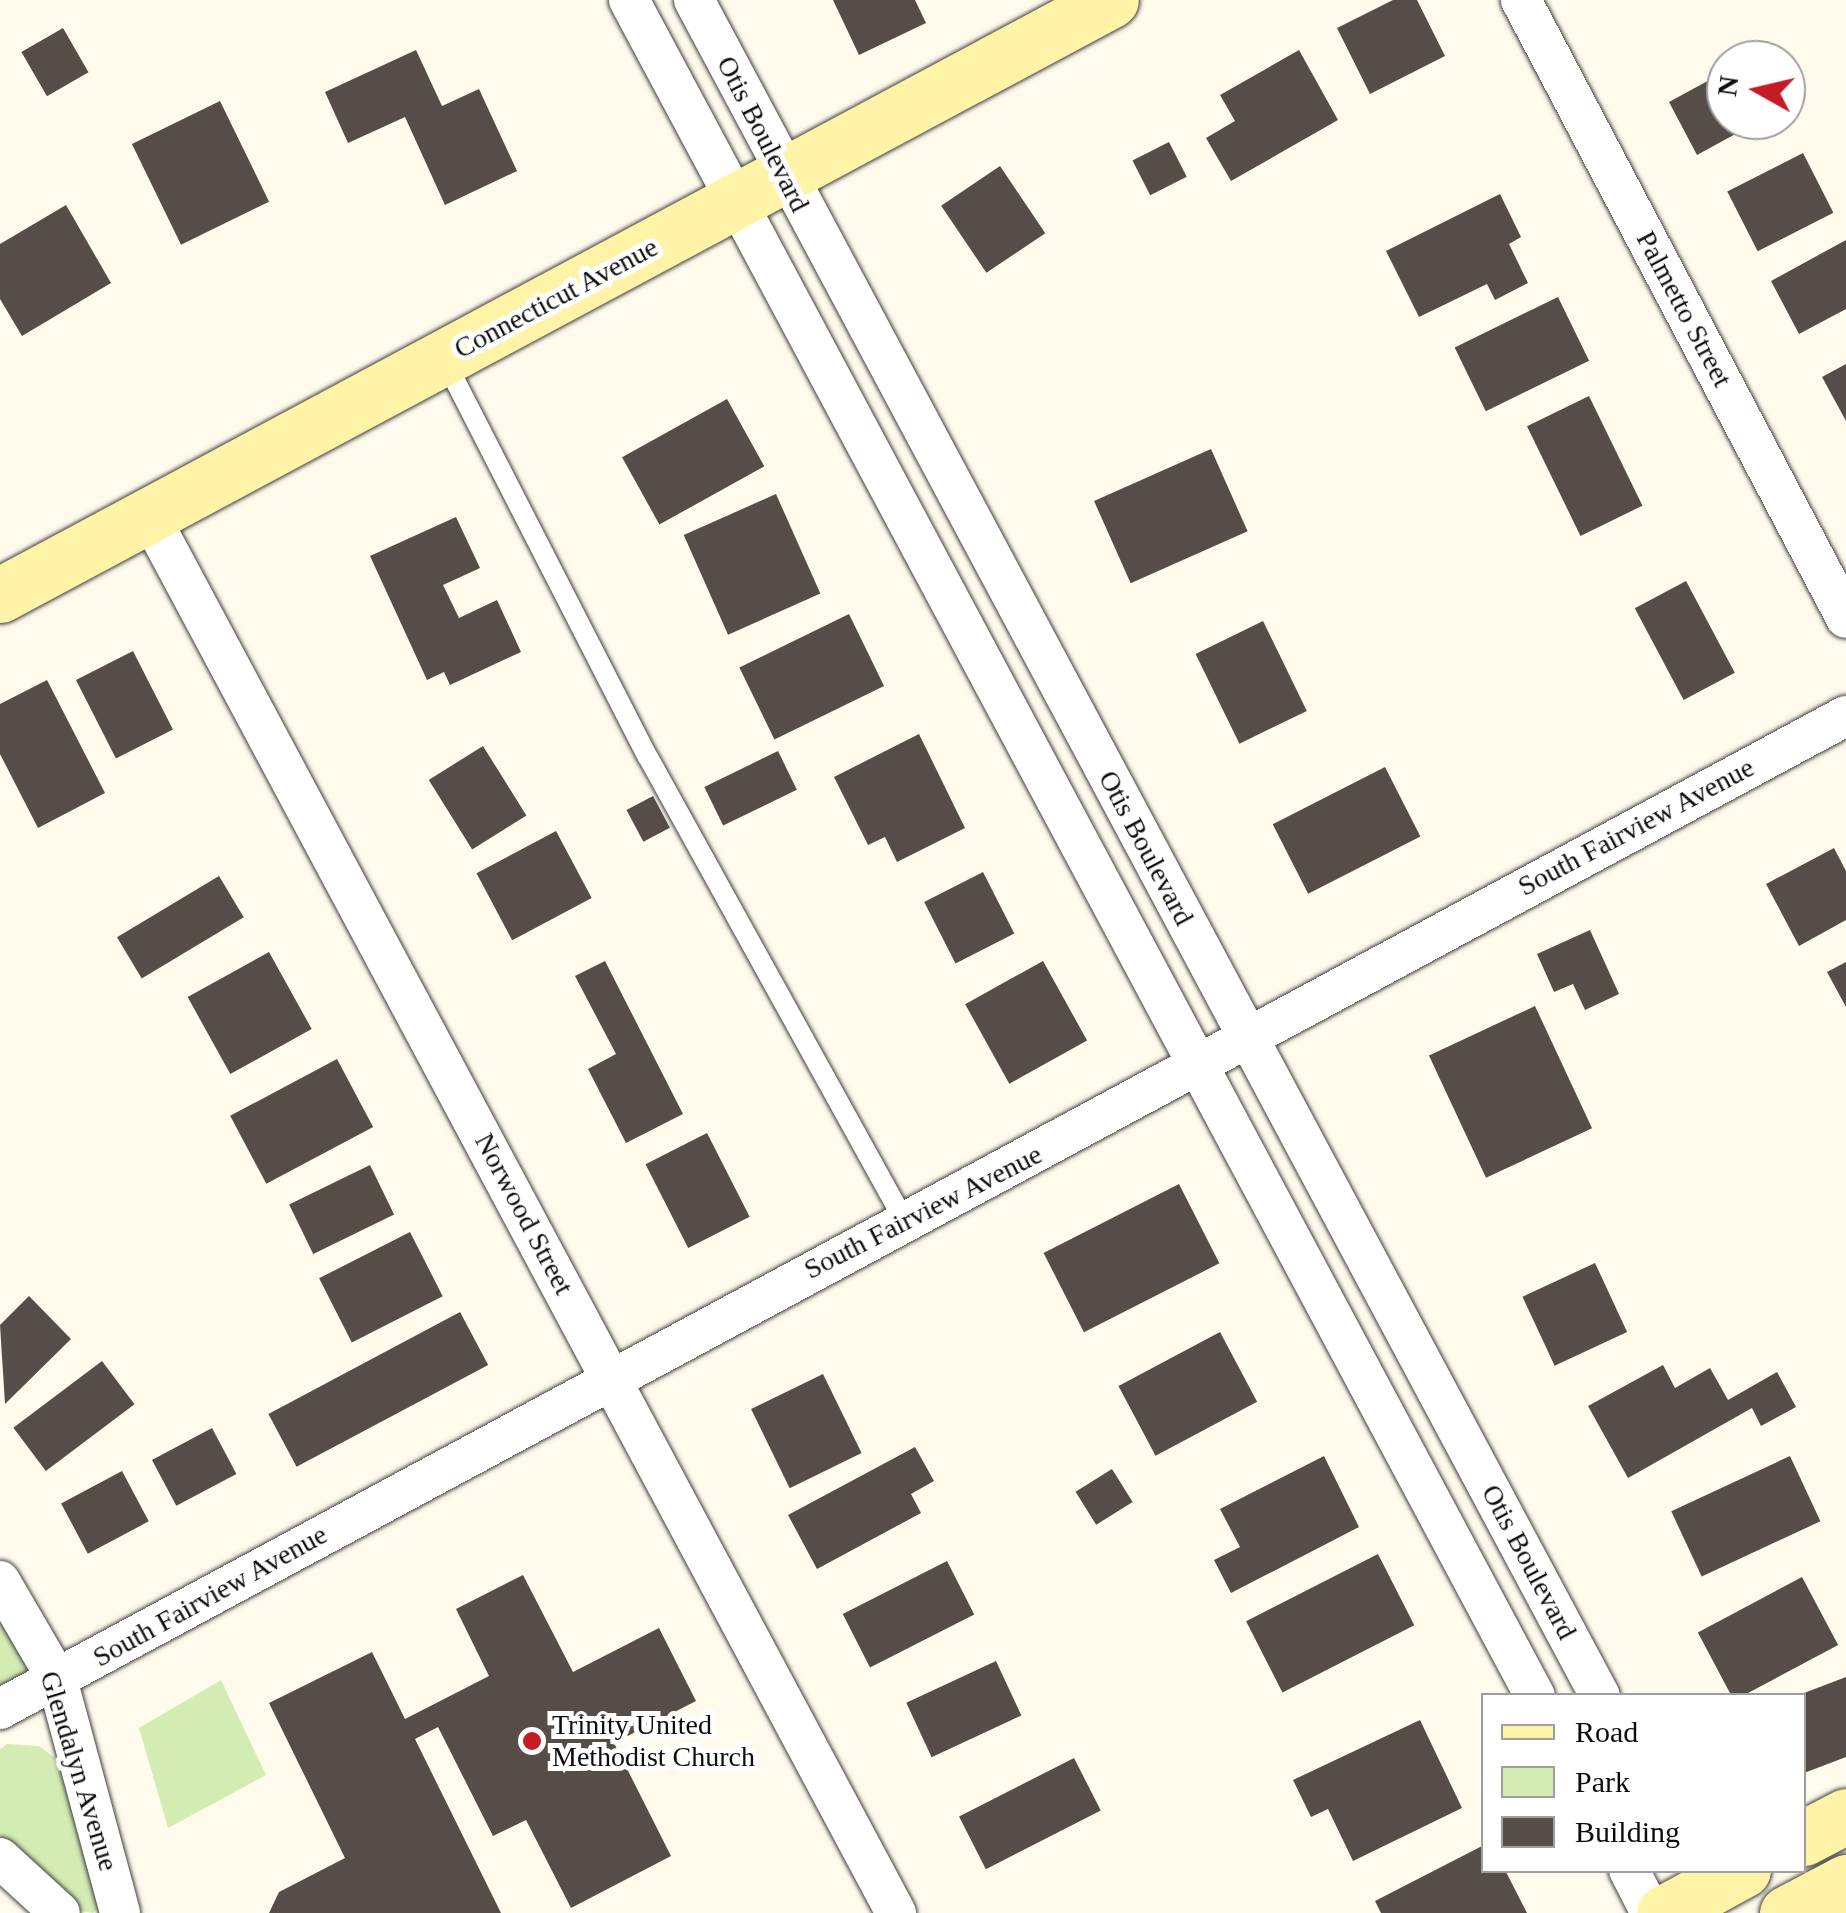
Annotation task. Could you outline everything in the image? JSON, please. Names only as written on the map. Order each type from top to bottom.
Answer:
[{"type":"street","name":"Otis Boulevard","points":[[629,0],[734,203],[1533,1693]]},
{"type":"street","name":"Otis Boulevard","points":[[694,0],[784,176],[1598,1693]]},
{"type":"street","name":"Connecticut Avenue","points":[[0,595],[1112,0]]},
{"type":"street","name":"Palmetto Street","points":[[1521,0],[1846,618]]},
{"type":"street","name":"Norwood Street","points":[[149,515],[896,1913]]},
{"type":"street","name":"South Fairview Avenue","points":[[0,1709],[611,1376],[1198,1066],[1846,716]]},
{"type":"street","name":"Glendalyn Avenue","points":[[0,1580],[56,1678],[120,1913]]},
{"type":"street","points":[[1806,1837],[1846,1816]]},
{"type":"street","points":[[0,1858],[60,1913]]},
{"type":"street","points":[[1631,1873],[1651,1913]]},
{"type":"street","points":[[1786,1913],[1846,1882]]},
{"type":"lane","points":[[443,358],[648,757],[905,1222]]},
{"type":"green space","points":[[0,1581],[57,1679],[0,1709]]},
{"type":"green space","points":[[221,1680],[266,1775],[168,1828],[139,1728]]},
{"type":"green space","points":[[7,1744],[39,1746],[62,1763],[102,1905],[93,1913],[81,1911],[0,1835],[0,1749]]},
{"type":"building","points":[[833,0],[915,0],[926,23],[859,55]]},
{"type":"building","points":[[1393,0],[1417,0],[1445,56],[1370,94],[1337,28]]},
{"type":"building","points":[[63,28],[89,72],[47,96],[21,52]]},
{"type":"building","points":[[416,50],[442,106],[479,89],[517,171],[445,205],[405,117],[348,143],[325,92]]},
{"type":"building","points":[[1299,50],[1338,120],[1231,181],[1206,138],[1235,121],[1220,95]]},
{"type":"building","points":[[1706,82],[1706,140],[1724,140],[1697,155],[1669,102]]},
{"type":"building","points":[[220,101],[269,202],[181,245],[132,144]]},
{"type":"building","points":[[1169,142],[1187,177],[1150,195],[1132,161]]},
{"type":"building","points":[[1803,153],[1833,213],[1758,251],[1727,192]]},
{"type":"building","points":[[1000,166],[1045,233],[986,273],[941,206]]},
{"type":"building","points":[[1500,194],[1521,237],[1509,244],[1528,283],[1495,300],[1487,284],[1419,317],[1386,251]]},
{"type":"building","points":[[66,205],[111,283],[22,336],[0,299],[0,244]]},
{"type":"building","points":[[1846,240],[1846,309],[1799,334],[1771,281]]},
{"type":"building","points":[[1558,297],[1589,361],[1486,411],[1455,347]]},
{"type":"building","points":[[1846,364],[1846,421],[1822,377]]},
{"type":"building","points":[[1589,396],[1642,506],[1580,536],[1527,426]]},
{"type":"building","points":[[727,399],[764,466],[659,525],[622,457]]},
{"type":"building","points":[[1211,449],[1248,531],[1131,583],[1094,501]]},
{"type":"building","points":[[776,494],[820,594],[728,635],[684,535]]},
{"type":"building","points":[[456,517],[480,568],[443,585],[459,618],[497,600],[521,652],[450,685],[444,672],[427,680],[370,556]]},
{"type":"building","points":[[1686,581],[1735,673],[1684,700],[1635,608]]},
{"type":"building","points":[[849,614],[884,686],[774,739],[739,667]]},
{"type":"building","points":[[1263,621],[1307,711],[1239,744],[1196,654]]},
{"type":"building","points":[[133,651],[173,729],[116,758],[76,680]]},
{"type":"building","points":[[47,680],[105,793],[38,828],[0,754],[0,704]]},
{"type":"building","points":[[919,734],[965,828],[897,862],[885,837],[868,845],[834,777]]},
{"type":"building","points":[[483,746],[526,816],[472,849],[429,780]]},
{"type":"building","points":[[778,751],[797,790],[723,826],[704,787]]},
{"type":"building","points":[[1385,767],[1420,836],[1308,894],[1273,824]]},
{"type":"building","points":[[653,796],[670,828],[643,842],[627,810]]},
{"type":"building","points":[[556,831],[592,898],[512,940],[477,873]]},
{"type":"building","points":[[1834,848],[1846,871],[1846,920],[1799,946],[1766,884]]},
{"type":"building","points":[[983,872],[1014,933],[956,963],[924,902]]},
{"type":"building","points":[[219,876],[244,917],[142,978],[117,937]]},
{"type":"building","points":[[1590,930],[1619,994],[1585,1010],[1573,984],[1554,992],[1537,954]]},
{"type":"building","points":[[269,952],[312,1029],[230,1074],[188,997]]},
{"type":"building","points":[[605,961],[683,1114],[626,1143],[588,1069],[616,1054],[575,976]]},
{"type":"building","points":[[1043,961],[1087,1041],[1009,1084],[965,1004]]},
{"type":"building","points":[[1846,962],[1846,1007],[1827,972]]},
{"type":"building","points":[[1535,1006],[1592,1128],[1486,1178],[1429,1055]]},
{"type":"building","points":[[337,1059],[373,1127],[266,1184],[230,1116]]},
{"type":"building","points":[[707,1133],[750,1217],[688,1248],[646,1164]]},
{"type":"building","points":[[370,1165],[394,1214],[313,1254],[289,1204]]},
{"type":"building","points":[[1179,1184],[1219,1263],[1084,1332],[1044,1253]]},
{"type":"building","points":[[410,1232],[443,1296],[352,1342],[319,1278]]},
{"type":"building","points":[[1595,1263],[1627,1332],[1555,1366],[1522,1297]]},
{"type":"building","points":[[29,1296],[71,1339],[5,1404],[0,1325]]},
{"type":"building","points":[[460,1312],[488,1365],[297,1467],[268,1414]]},
{"type":"building","points":[[1220,1332],[1257,1402],[1156,1456],[1118,1386]]},
{"type":"building","points":[[102,1361],[134,1404],[46,1471],[13,1428]]},
{"type":"building","points":[[1663,1365],[1675,1388],[1710,1368],[1728,1400],[1777,1372],[1796,1407],[1761,1426],[1752,1408],[1628,1478],[1588,1406]]},
{"type":"building","points":[[823,1374],[862,1453],[790,1488],[751,1409]]},
{"type":"building","points":[[212,1428],[236,1474],[176,1506],[152,1460]]},
{"type":"building","points":[[915,1447],[934,1481],[911,1494],[921,1513],[817,1569],[788,1515]]},
{"type":"building","points":[[1324,1456],[1359,1527],[1231,1593],[1214,1560],[1240,1547],[1220,1509]]},
{"type":"building","points":[[1790,1456],[1820,1521],[1702,1577],[1671,1511]]},
{"type":"building","points":[[1112,1469],[1133,1502],[1096,1525],[1076,1492]]},
{"type":"building","points":[[122,1471],[149,1521],[88,1554],[61,1503]]},
{"type":"building","points":[[1378,1554],[1414,1625],[1282,1692],[1246,1621]]},
{"type":"building","points":[[947,1561],[974,1614],[870,1668],[843,1614]]},
{"type":"building","points":[[523,1575],[573,1672],[659,1628],[696,1701],[614,1743],[671,1856],[571,1908],[526,1820],[493,1836],[438,1727],[415,1739],[501,1913],[269,1913],[279,1892],[345,1858],[269,1703],[372,1652],[405,1719],[489,1676],[456,1609]]},
{"type":"building","points":[[1802,1577],[1838,1645],[1748,1693],[1730,1693],[1698,1632]]},
{"type":"building","points":[[996,1661],[1021,1715],[932,1757],[906,1703]]},
{"type":"building","points":[[1846,1677],[1846,1757],[1806,1772],[1806,1693]]},
{"type":"building","points":[[1420,1720],[1462,1808],[1353,1861],[1328,1809],[1311,1817],[1293,1780]]},
{"type":"building","points":[[1074,1758],[1101,1811],[986,1869],[959,1817]]},
{"type":"building","points":[[1481,1847],[1481,1873],[1507,1873],[1527,1913],[1381,1913],[1375,1901]]},
{"type":"place","name":"Trinity United Methodist Church","points":[[532,1741]]}]
